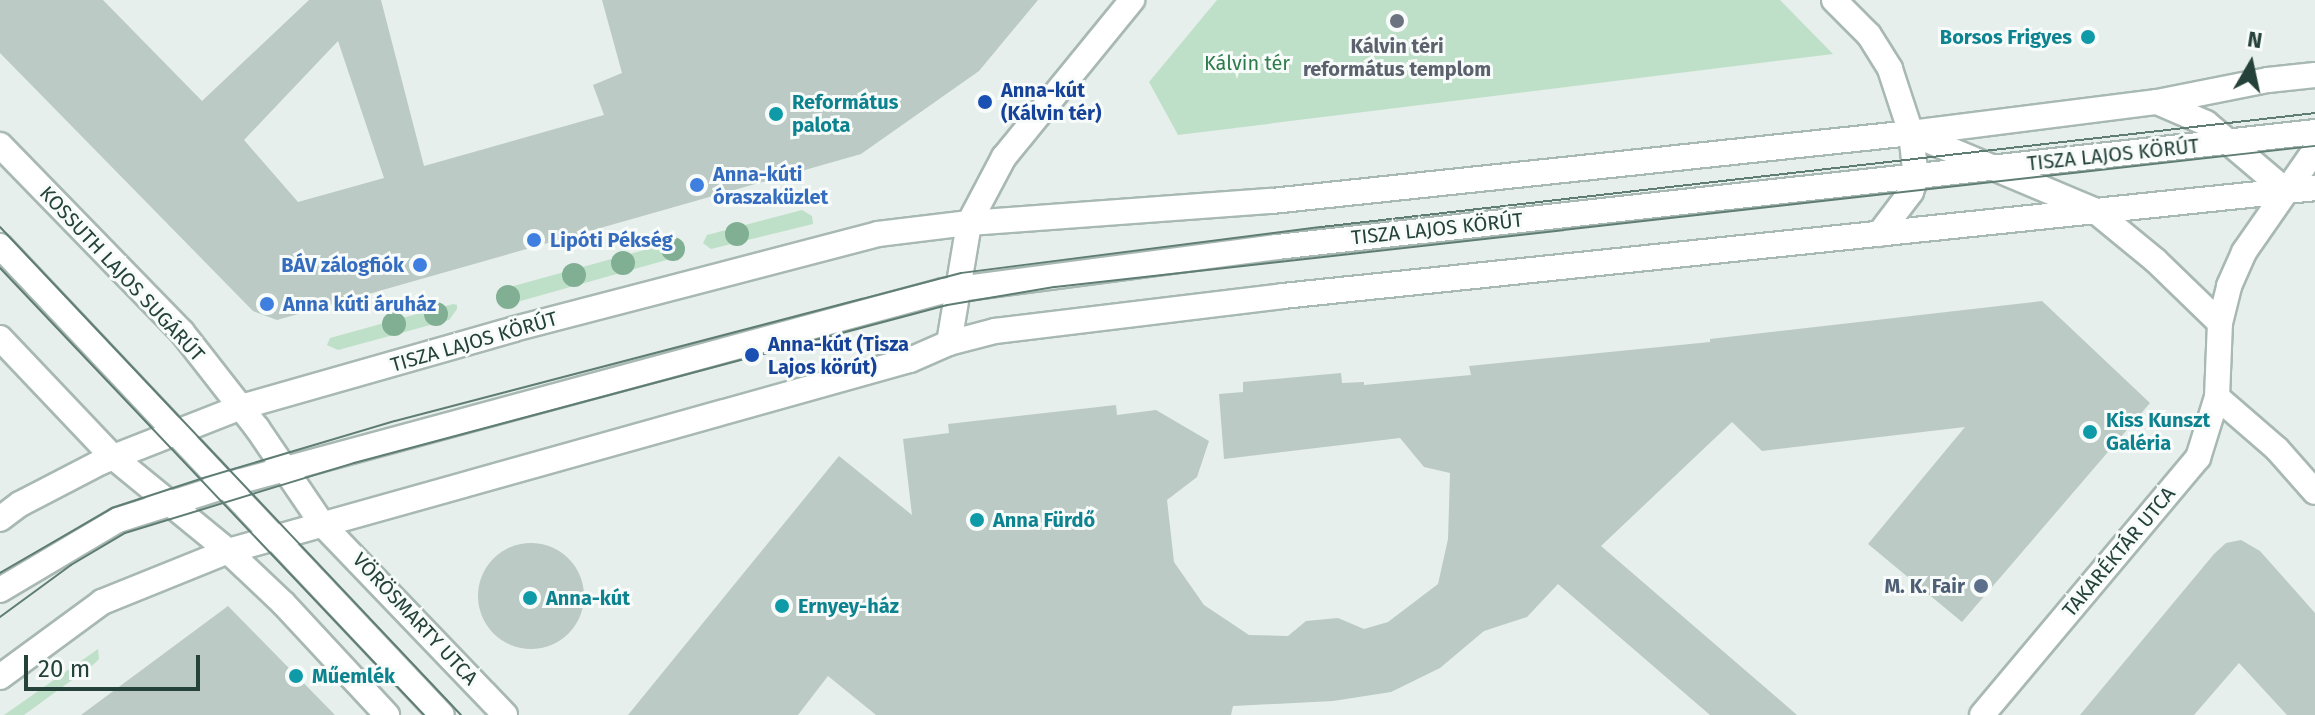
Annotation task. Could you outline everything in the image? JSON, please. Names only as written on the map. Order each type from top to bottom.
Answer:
[{"type":"street","points":[[949,343],[969,223],[1004,157],[1132,0]]},
{"type":"street","points":[[1834,0],[1869,35],[1890,69],[1911,133],[1916,178],[1911,192],[1879,234]]},
{"type":"street","name":"TISZA LAJOS KÖRÚT","points":[[0,519],[20,504],[112,456],[241,407],[514,329],[878,234],[969,223],[1272,201],[1911,133],[2157,102],[2268,80],[2315,75]]},
{"type":"street","name":"TISZA LAJOS KÖRÚT","points":[[2157,102],[2206,123],[2285,190]]},
{"type":"street","name":"TISZA LAJOS KÖRÚT","points":[[0,590],[118,520],[285,467],[959,289],[1277,247],[2315,132]]},
{"type":"street","name":"TISZA LAJOS KÖRÚT","points":[[1911,133],[2094,210]]},
{"type":"street","name":"KOSSUTH LAJOS SUGÁRÚT","points":[[0,145],[182,332],[285,467],[323,525]]},
{"type":"street","points":[[2285,190],[2315,150]]},
{"type":"street","name":"TISZA LAJOS KÖRÚT","points":[[0,677],[102,602],[228,551],[910,360],[949,343],[995,331],[1283,296],[2315,188]]},
{"type":"street","name":"TAKARÉKTÁR UTCA","points":[[1982,715],[2198,458],[2217,397],[2220,323],[2229,286],[2244,252],[2285,190]]},
{"type":"street","points":[[2094,210],[2156,261],[2220,323]]},
{"type":"street","points":[[0,246],[442,715]]},
{"type":"street","points":[[0,338],[112,456],[167,505],[228,551],[283,603],[387,715]]},
{"type":"street","points":[[2217,397],[2277,449],[2315,492]]},
{"type":"street","name":"VÖRÖSMARTY UTCA","points":[[323,525],[505,715]]},
{"type":"green space","name":"Kálvin tér","points":[[1217,0],[1780,0],[1833,54],[1178,135],[1149,82]]},
{"type":"green space","points":[[802,210],[812,216],[813,224],[711,249],[703,243],[707,235]]},
{"type":"green space","points":[[666,244],[676,244],[681,252],[670,259],[510,304],[499,300],[503,289]]},
{"type":"green space","points":[[457,305],[457,309],[449,320],[338,350],[327,345],[330,338]]},
{"type":"green space","points":[[98,649],[99,659],[94,664],[24,715],[4,715]]},
{"type":"building","points":[[0,0],[103,0],[202,101],[309,0],[381,0],[424,166],[604,115],[593,85],[622,73],[602,0],[1038,0],[979,71],[861,154],[277,320],[253,311],[0,53]],"holes":[[[338,41],[384,178],[298,202],[244,140]]]},
{"type":"building","points":[[2042,301],[2150,403],[1962,622],[1868,544],[1965,427],[1762,451],[1732,422],[1601,546],[1797,715],[1710,715],[1558,584],[1527,617],[1484,631],[1440,668],[1391,692],[1333,701],[1233,706],[1231,715],[876,715],[828,676],[798,715],[628,715],[839,456],[912,515],[903,439],[949,433],[948,424],[1116,405],[1117,415],[1156,410],[1209,441],[1197,477],[1167,500],[1174,562],[1204,605],[1249,635],[1288,636],[1306,621],[1338,618],[1364,629],[1388,622],[1438,584],[1448,539],[1450,473],[1424,467],[1400,438],[1224,459],[1219,394],[1243,392],[1243,382],[1341,373],[1342,383],[1364,382],[1364,385],[1471,375],[1469,366],[1710,342],[1710,339]]},
{"type":"building","points":[[2241,540],[2260,551],[2315,613],[2315,715],[2287,715],[2239,663],[2194,715],[2080,715],[2214,554],[2226,543]]},
{"type":"building","points":[[531,543],[551,547],[569,558],[580,576],[584,596],[580,616],[569,634],[551,645],[531,649],[511,645],[493,634],[482,616],[478,596],[482,576],[493,558],[511,547]]},
{"type":"building","points":[[228,606],[335,715],[81,715]]},
{"type":"tram line","points":[[0,573],[112,508],[200,479],[395,421],[961,273],[1321,227],[2315,113]]},
{"type":"tram line","points":[[0,617],[71,565],[125,533],[354,463],[947,305],[1055,287],[2315,146]]},
{"type":"tram line","points":[[0,227],[461,715]]},
{"type":"tram line","points":[[0,268],[424,715]]},
{"type":"place","name":"Kálvin téri református templom","points":[[1397,21]]},
{"type":"place","name":"Borsos Frigyes","points":[[2088,37]]},
{"type":"place","name":"Anna-kút (Kálvin tér)","points":[[985,102]]},
{"type":"place","name":"Református palota","points":[[776,114]]},
{"type":"place","name":"Anna-kúti óraszaküzlet","points":[[697,185]]},
{"type":"place","name":"Lipóti Pékség","points":[[534,240]]},
{"type":"place","name":"BÁV zálogfiók","points":[[420,265]]},
{"type":"place","name":"Anna kúti áruház","points":[[267,304]]},
{"type":"place","name":"Anna-kút (Tisza Lajos körút)","points":[[752,355]]},
{"type":"place","name":"Kiss Kunszt Galéria","points":[[2090,432]]},
{"type":"place","name":"Anna Fürdő","points":[[977,520]]},
{"type":"place","name":"M. K. Fair","points":[[1981,586]]},
{"type":"place","name":"Anna-kút","points":[[530,598]]},
{"type":"place","name":"Ernyey-ház","points":[[782,606]]},
{"type":"place","name":"Műemlék","points":[[296,676]]}]
